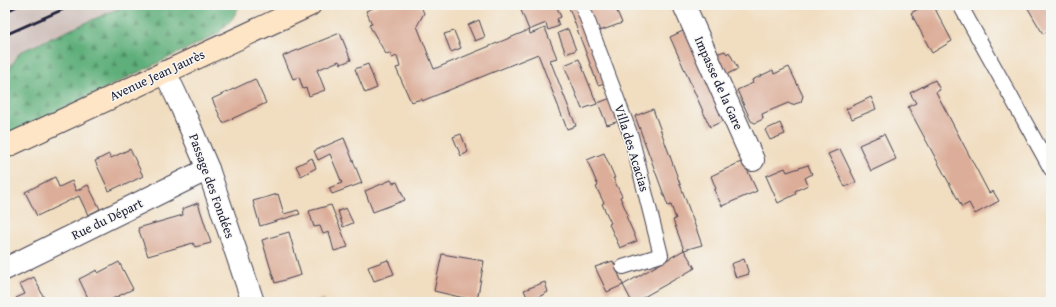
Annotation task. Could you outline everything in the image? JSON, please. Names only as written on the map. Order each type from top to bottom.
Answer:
[{"type":"street","name":"Avenue Jean Jaurès","points":[[5,147],[310,5]]},
{"type":"street","name":"Impasse de la Gare","points":[[684,5],[753,160]]},
{"type":"street","name":"Passage des Fondées","points":[[164,72],[182,108],[208,169],[253,302]]},
{"type":"street","name":"Rue du Départ","points":[[5,269],[208,169]]},
{"type":"lane","name":"Villa des Acacias","points":[[582,5],[631,136],[661,255],[623,267]]},
{"type":"lane","points":[[960,5],[1051,168]]},
{"type":"shaded area","points":[[5,5],[126,5],[20,52],[5,76]]},
{"type":"green space","points":[[126,5],[240,5],[233,18],[218,34],[5,137],[5,76],[20,52]]},
{"type":"building","points":[[380,5],[420,5],[424,13],[417,26],[434,69],[529,30],[530,34],[545,28],[557,58],[550,60],[576,126],[567,129],[538,54],[422,101],[422,99],[411,102],[396,68],[400,67],[397,56],[392,58],[390,53],[386,54],[369,25],[372,24],[366,11]]},
{"type":"building","points":[[519,5],[556,5],[561,17],[557,19],[559,26],[548,30],[546,23],[529,30]]},
{"type":"building","points":[[568,5],[575,5],[605,83],[598,85]]},
{"type":"building","points":[[586,5],[631,5],[617,11],[622,23],[597,32]]},
{"type":"building","points":[[925,5],[933,5],[952,41],[932,53],[911,13]]},
{"type":"building","points":[[1026,5],[1051,5],[1051,37],[1047,31],[1043,34]]},
{"type":"building","points":[[479,20],[485,37],[475,41],[468,25]]},
{"type":"building","points":[[568,29],[576,50],[566,54],[558,33]]},
{"type":"building","points":[[685,30],[725,120],[710,127],[670,37]]},
{"type":"building","points":[[454,31],[461,48],[451,52],[444,34]]},
{"type":"building","points":[[340,33],[351,60],[341,64],[339,61],[317,70],[325,90],[309,96],[306,88],[303,89],[299,77],[293,79],[283,56]]},
{"type":"building","points":[[725,51],[727,54],[729,52],[738,69],[723,76],[716,54]]},
{"type":"building","points":[[579,59],[597,104],[582,109],[564,65]]},
{"type":"building","points":[[368,64],[377,88],[365,93],[355,69]]},
{"type":"building","points":[[789,67],[803,96],[801,102],[792,105],[788,103],[762,114],[763,119],[755,123],[751,121],[737,90],[753,83],[752,80],[773,70],[774,74]]},
{"type":"building","points":[[255,79],[266,103],[223,123],[212,99]]},
{"type":"building","points":[[935,80],[940,90],[936,92],[989,193],[993,191],[999,201],[975,214],[969,203],[962,207],[908,107],[916,103],[910,93]]},
{"type":"building","points":[[871,97],[876,109],[852,119],[846,109]]},
{"type":"building","points":[[611,98],[619,121],[607,125],[598,103]]},
{"type":"building","points":[[653,109],[702,245],[684,250],[673,220],[676,219],[671,205],[668,206],[635,116]]},
{"type":"building","points":[[780,123],[785,134],[770,140],[765,130]]},
{"type":"building","points":[[461,134],[468,152],[461,156],[453,137]]},
{"type":"building","points":[[884,134],[896,159],[871,171],[859,145]]},
{"type":"building","points":[[344,138],[362,183],[332,194],[329,188],[342,183],[330,154],[318,160],[314,151]]},
{"type":"building","points":[[130,149],[143,176],[109,191],[95,161],[109,154],[111,158]]},
{"type":"building","points":[[840,149],[856,182],[845,187],[828,154]]},
{"type":"building","points":[[604,153],[615,178],[613,178],[622,196],[620,197],[628,215],[626,216],[637,241],[620,248],[609,224],[611,223],[602,204],[604,203],[596,187],[598,186],[587,160]]},
{"type":"building","points":[[312,158],[316,168],[301,176],[296,166]]},
{"type":"building","points":[[743,161],[757,191],[722,206],[714,190],[716,189],[711,176]]},
{"type":"building","points":[[808,165],[812,174],[805,178],[808,185],[795,191],[796,194],[778,203],[766,176],[785,168],[787,172]]},
{"type":"building","points":[[55,177],[59,187],[72,181],[76,191],[88,185],[100,209],[88,215],[79,196],[37,216],[25,192]]},
{"type":"building","points":[[391,180],[393,183],[397,182],[405,200],[373,212],[365,191]]},
{"type":"building","points":[[278,194],[284,214],[298,210],[300,214],[260,226],[253,201]]},
{"type":"building","points":[[198,203],[211,243],[195,247],[193,243],[148,256],[138,228],[183,215],[182,209]]},
{"type":"building","points":[[331,205],[348,247],[334,251],[329,232],[323,234],[320,226],[314,227],[309,211]]},
{"type":"building","points":[[346,208],[353,223],[343,227],[338,211]]},
{"type":"building","points":[[289,232],[301,275],[275,283],[262,240]]},
{"type":"building","points":[[684,250],[695,268],[635,302],[632,302],[623,285]]},
{"type":"building","points":[[442,254],[484,261],[477,301],[434,291]]},
{"type":"building","points":[[744,259],[749,274],[736,278],[731,264]]},
{"type":"building","points":[[388,260],[394,274],[374,281],[368,267]]},
{"type":"building","points":[[613,261],[623,285],[607,292],[595,267]]},
{"type":"building","points":[[119,262],[133,289],[106,302],[90,302],[79,279],[97,270],[98,273]]},
{"type":"building","points":[[34,277],[46,302],[17,302],[16,298],[25,294],[20,284]]},
{"type":"building","points":[[545,282],[548,292],[529,302],[524,290]]},
{"type":"building","points":[[324,298],[325,302],[314,302]]},
{"type":"railway","points":[[5,12],[19,5]]},
{"type":"railway","points":[[5,35],[73,5]]}]
